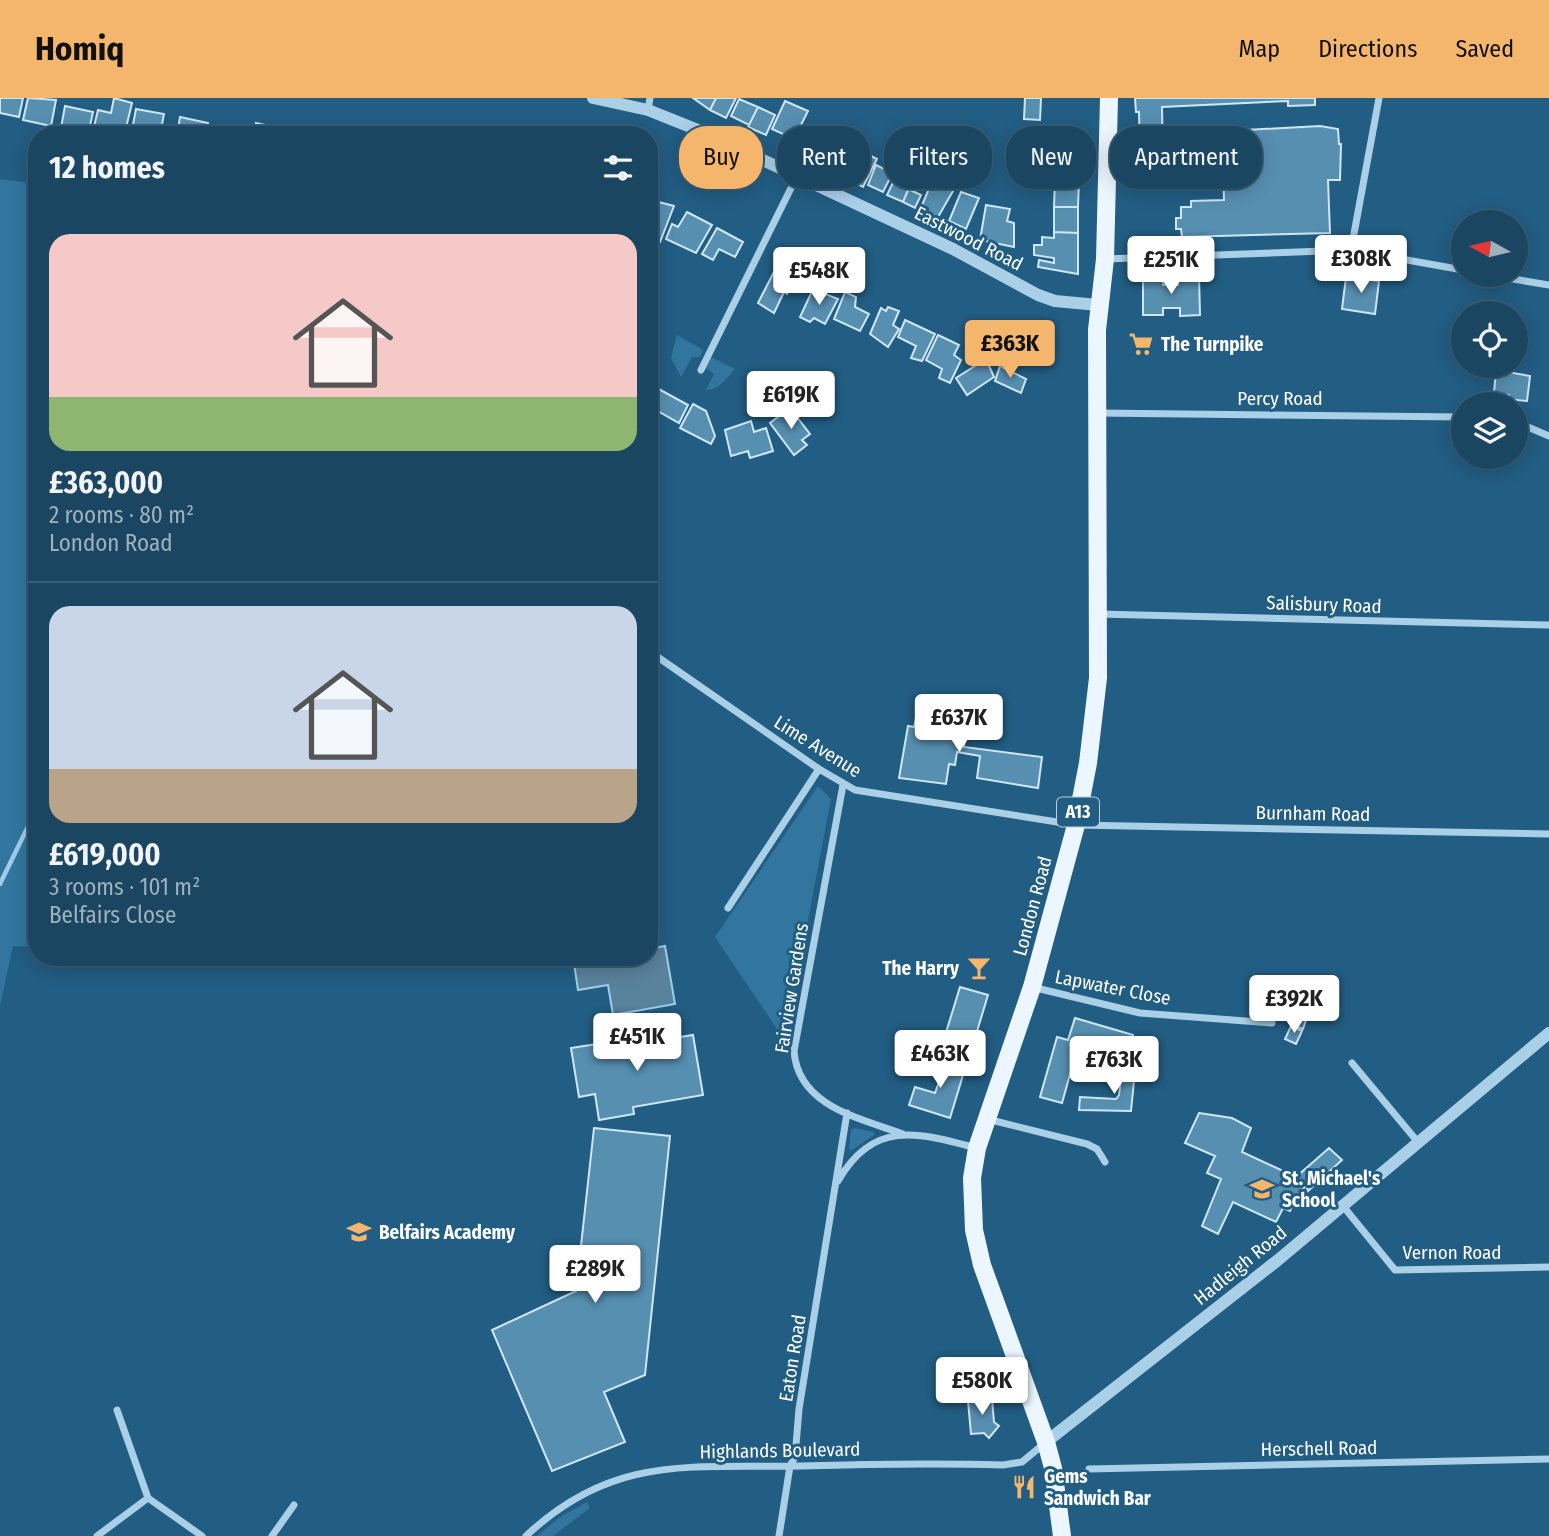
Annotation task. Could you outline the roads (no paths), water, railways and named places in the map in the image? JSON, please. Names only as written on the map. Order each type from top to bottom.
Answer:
[{"type":"main road","name":"London Road","points":[[1062,1536],[1054,1468],[982,1265],[972,1204],[977,1148],[1032,987],[1076,824],[1088,763],[1098,678],[1098,305],[1104,259],[1108,98]]},
{"type":"street","name":"Eastwood Road","points":[[593,98],[649,104],[777,167]]},
{"type":"street","points":[[1351,250],[1379,98]]},
{"type":"street","points":[[702,370],[791,189]]},
{"type":"street","name":"Eastwood Road","points":[[824,189],[953,250],[1038,295],[1055,301],[1098,305]]},
{"type":"street","points":[[1104,259],[1351,250],[1451,268]]},
{"type":"street","points":[[1528,282],[1549,285]]},
{"type":"street","name":"Percy Road","points":[[1097,413],[1451,417]]},
{"type":"street","points":[[1528,427],[1549,436]]},
{"type":"street","name":"Salisbury Road","points":[[1098,614],[1549,625]]},
{"type":"street","name":"Lime Avenue","points":[[658,657],[819,769],[855,790],[1076,824]]},
{"type":"street","points":[[728,908],[819,769]]},
{"type":"street","name":"Fairview Gardens","points":[[843,785],[794,1051],[795,1069],[803,1084],[846,1113],[903,1134]]},
{"type":"street","name":"Burnham Road","points":[[1076,824],[1549,834]]},
{"type":"street","name":"Lapwater Close","points":[[1032,987],[1140,1013],[1272,1023]]},
{"type":"street","name":"Hadleigh Road","points":[[1046,1442],[1343,1206],[1417,1141],[1549,1033]]},
{"type":"street","points":[[1352,1063],[1417,1141]]},
{"type":"street","name":"Eaton Road","points":[[779,1536],[790,1466],[795,1457],[799,1409],[846,1113]]},
{"type":"street","points":[[986,1119],[1087,1144],[1097,1150],[1105,1162]]},
{"type":"street","name":"Eaton Road","points":[[836,1185],[850,1160],[879,1140],[903,1134],[977,1148]]},
{"type":"street","name":"Vernon Road","points":[[1343,1206],[1395,1270],[1549,1267]]},
{"type":"street","points":[[117,1410],[148,1498],[202,1536]]},
{"type":"street","name":"Highlands Boulevard","points":[[526,1536],[550,1515],[590,1490],[637,1473],[684,1467],[1003,1465],[1021,1462],[1046,1442]]},
{"type":"street","name":"Herschell Road","points":[[1089,1469],[1549,1459]]},
{"type":"street","points":[[97,1536],[148,1498]]},
{"type":"street","points":[[272,1536],[294,1504]]},
{"type":"waterway","points":[[0,884],[28,826]]},
{"type":"place","name":"The Turnpike","points":[[1141,344]]},
{"type":"place","name":"The Harry","points":[[979,968]]},
{"type":"place","name":"St. Michael's School","points":[[1262,1189]]},
{"type":"place","name":"Belfairs Academy","points":[[359,1232]]},
{"type":"place","name":"Gems Sandwich Bar","points":[[1024,1487]]}]
